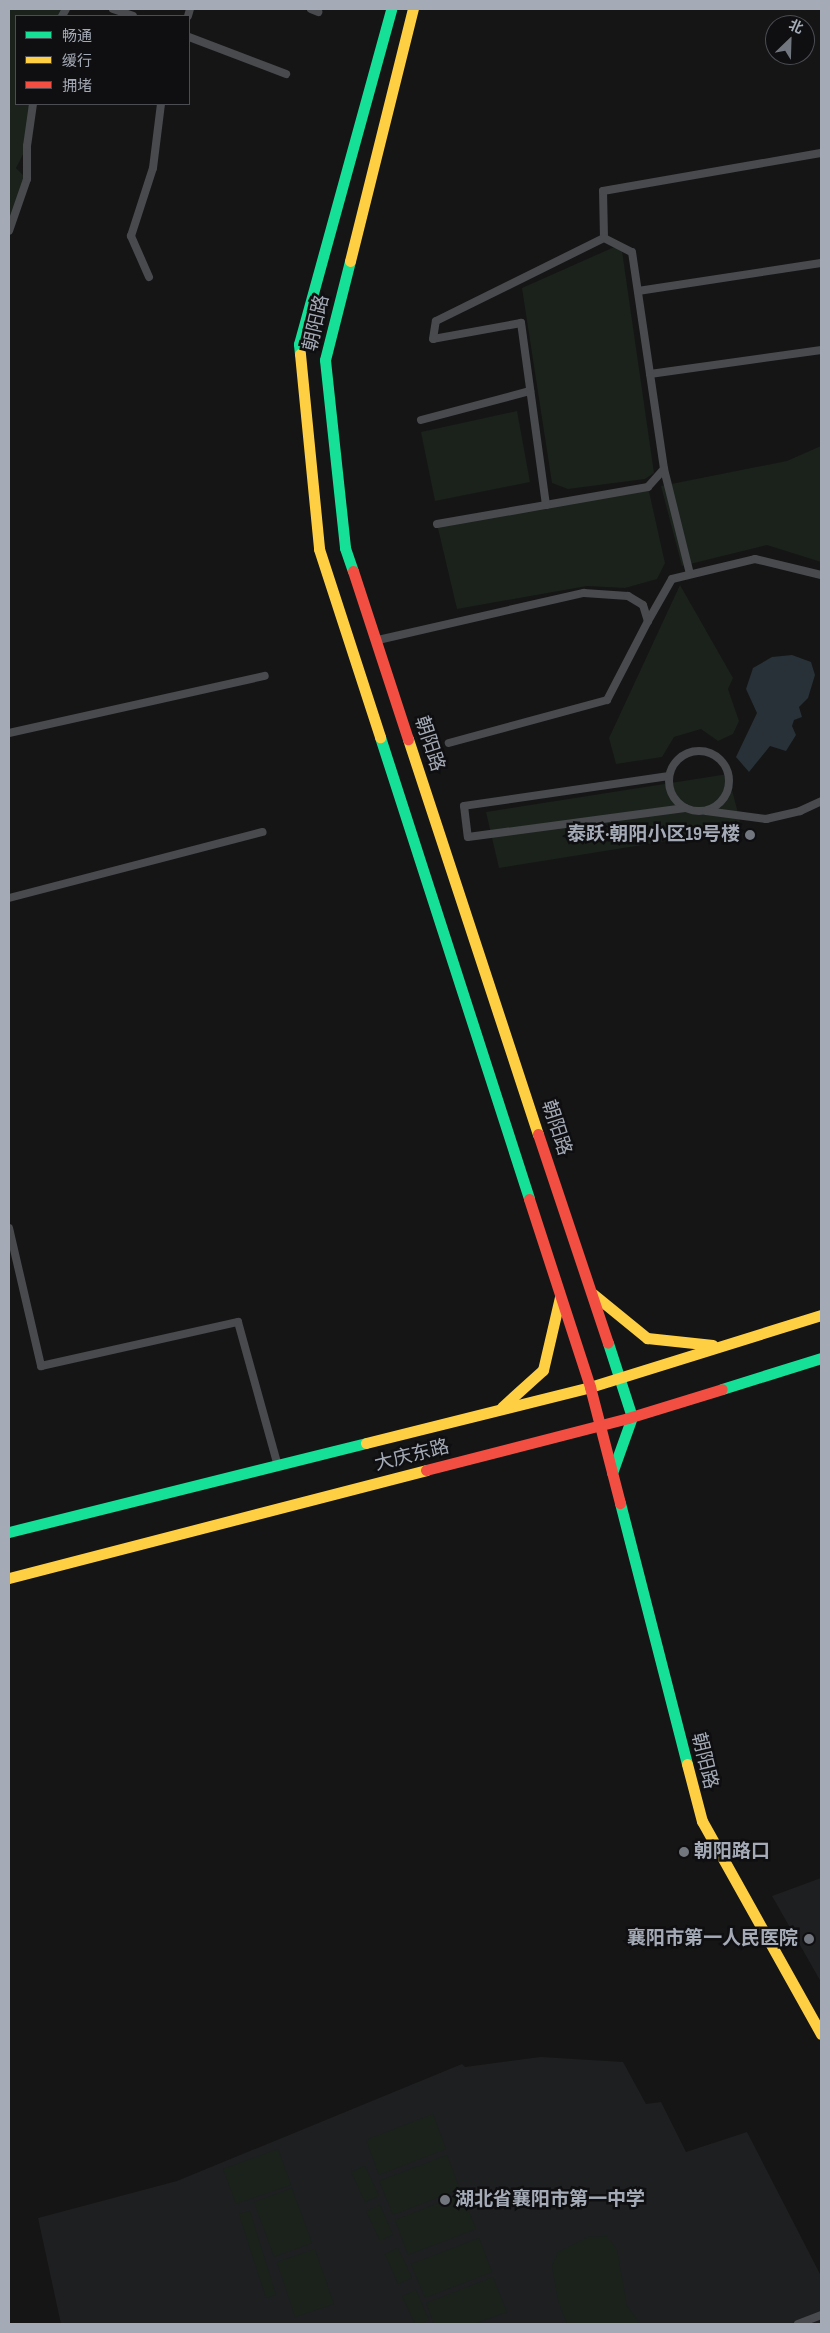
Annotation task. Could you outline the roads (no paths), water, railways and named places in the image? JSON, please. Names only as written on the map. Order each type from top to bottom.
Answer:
[{"type":"main road","name":"朝阳路","points":[[391,9],[299,344],[319,549],[590,1387],[702,1821],[821,2034]]},
{"type":"main road","name":"朝阳路","points":[[413,9],[325,360],[345,548],[621,1378],[632,1417]]},
{"type":"main road","points":[[593,1294],[647,1338],[722,1346]]},
{"type":"main road","points":[[499,1410],[543,1370],[560,1296]]},
{"type":"main road","name":"大庆东路","points":[[9,1532],[590,1387],[821,1315]]},
{"type":"main road","name":"大庆东路","points":[[9,1578],[600,1426],[821,1358]]},
{"type":"main road","points":[[612,1473],[632,1417]]},
{"type":"lane","points":[[113,9],[130,15]]},
{"type":"lane","points":[[190,37],[286,74]]},
{"type":"lane","points":[[9,231],[27,179],[27,146],[33,105]]},
{"type":"lane","points":[[149,277],[131,236],[153,168],[161,105]]},
{"type":"lane","points":[[604,238],[603,191],[821,154]]},
{"type":"lane","points":[[604,238],[632,252],[664,469],[690,574]]},
{"type":"lane","points":[[546,504],[521,323],[433,339],[436,321],[604,238]]},
{"type":"lane","points":[[638,291],[821,264]]},
{"type":"lane","points":[[650,374],[821,350]]},
{"type":"lane","points":[[421,420],[530,391]]},
{"type":"lane","points":[[438,524],[648,487],[664,469]]},
{"type":"lane","points":[[449,743],[607,700],[672,579],[755,559],[821,575]]},
{"type":"lane","points":[[376,640],[584,593],[628,596],[643,605],[648,621]]},
{"type":"lane","points":[[9,733],[265,676]]},
{"type":"lane","points":[[685,808],[673,796],[669,776],[673,767],[687,753],[702,751],[717,756],[729,772],[729,787],[723,800],[706,811]]},
{"type":"lane","points":[[669,776],[464,806],[468,837],[685,808],[766,820],[800,811],[821,801]]},
{"type":"lane","points":[[9,898],[263,832]]},
{"type":"lane","points":[[9,1228],[41,1366],[238,1322],[277,1465]]},
{"type":"lane","points":[[798,2324],[821,2315]]},
{"type":"place","name":"泰跃·朝阳小区19号楼","points":[[750,835]]},
{"type":"place","name":"朝阳路口","points":[[684,1852]]},
{"type":"place","name":"襄阳市第一人民医院","points":[[809,1939]]},
{"type":"place","name":"湖北省襄阳市第一中学","points":[[445,2200]]}]
